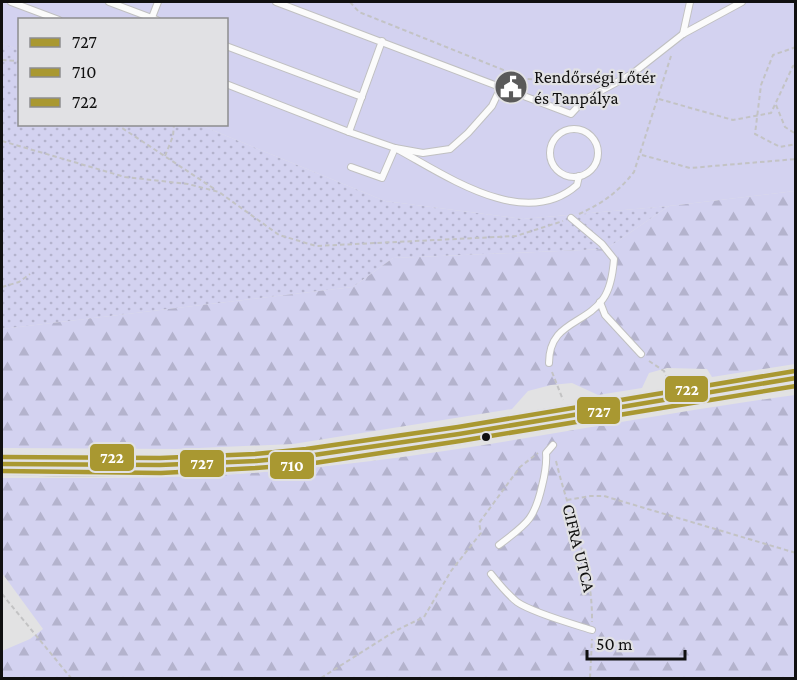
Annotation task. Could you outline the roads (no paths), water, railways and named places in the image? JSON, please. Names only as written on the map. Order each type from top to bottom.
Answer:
[{"type":"main road","points":[[2,464],[141,466],[258,461],[404,443],[795,378]]},
{"type":"lane","points":[[10,2],[54,18]]},
{"type":"lane","points":[[109,2],[150,18]]},
{"type":"lane","points":[[153,18],[158,2]]},
{"type":"lane","points":[[276,2],[571,114]]},
{"type":"lane","points":[[683,34],[690,2]]},
{"type":"lane","points":[[571,114],[584,100],[632,74],[683,34],[742,2]]},
{"type":"lane","points":[[349,132],[382,41]]},
{"type":"lane","points":[[228,47],[362,97]]},
{"type":"lane","points":[[228,85],[395,148],[490,196],[519,203],[537,203],[557,198],[577,185],[579,176]]},
{"type":"lane","points":[[395,148],[423,153],[450,149],[492,106],[501,87]]},
{"type":"lane","points":[[571,114],[573,129]]},
{"type":"lane","points":[[573,129],[583,131],[592,137],[597,147],[597,158],[593,167],[579,176],[565,176],[556,169],[551,160],[550,149],[554,140],[562,132],[573,129]]},
{"type":"lane","points":[[351,167],[382,178],[395,148]]},
{"type":"lane","points":[[549,363],[549,349],[563,328],[591,311],[604,298],[611,281],[614,259],[602,244],[571,218]]},
{"type":"lane","points":[[600,302],[605,315],[641,354]]},
{"type":"lane","points":[[499,545],[526,523],[537,508],[547,464],[546,453],[553,445]]},
{"type":"lane","points":[[491,574],[519,603],[592,630]]},
{"type":"place","name":"Rendőrségi Lőtér és Tanpálya","points":[[511,87]]}]
